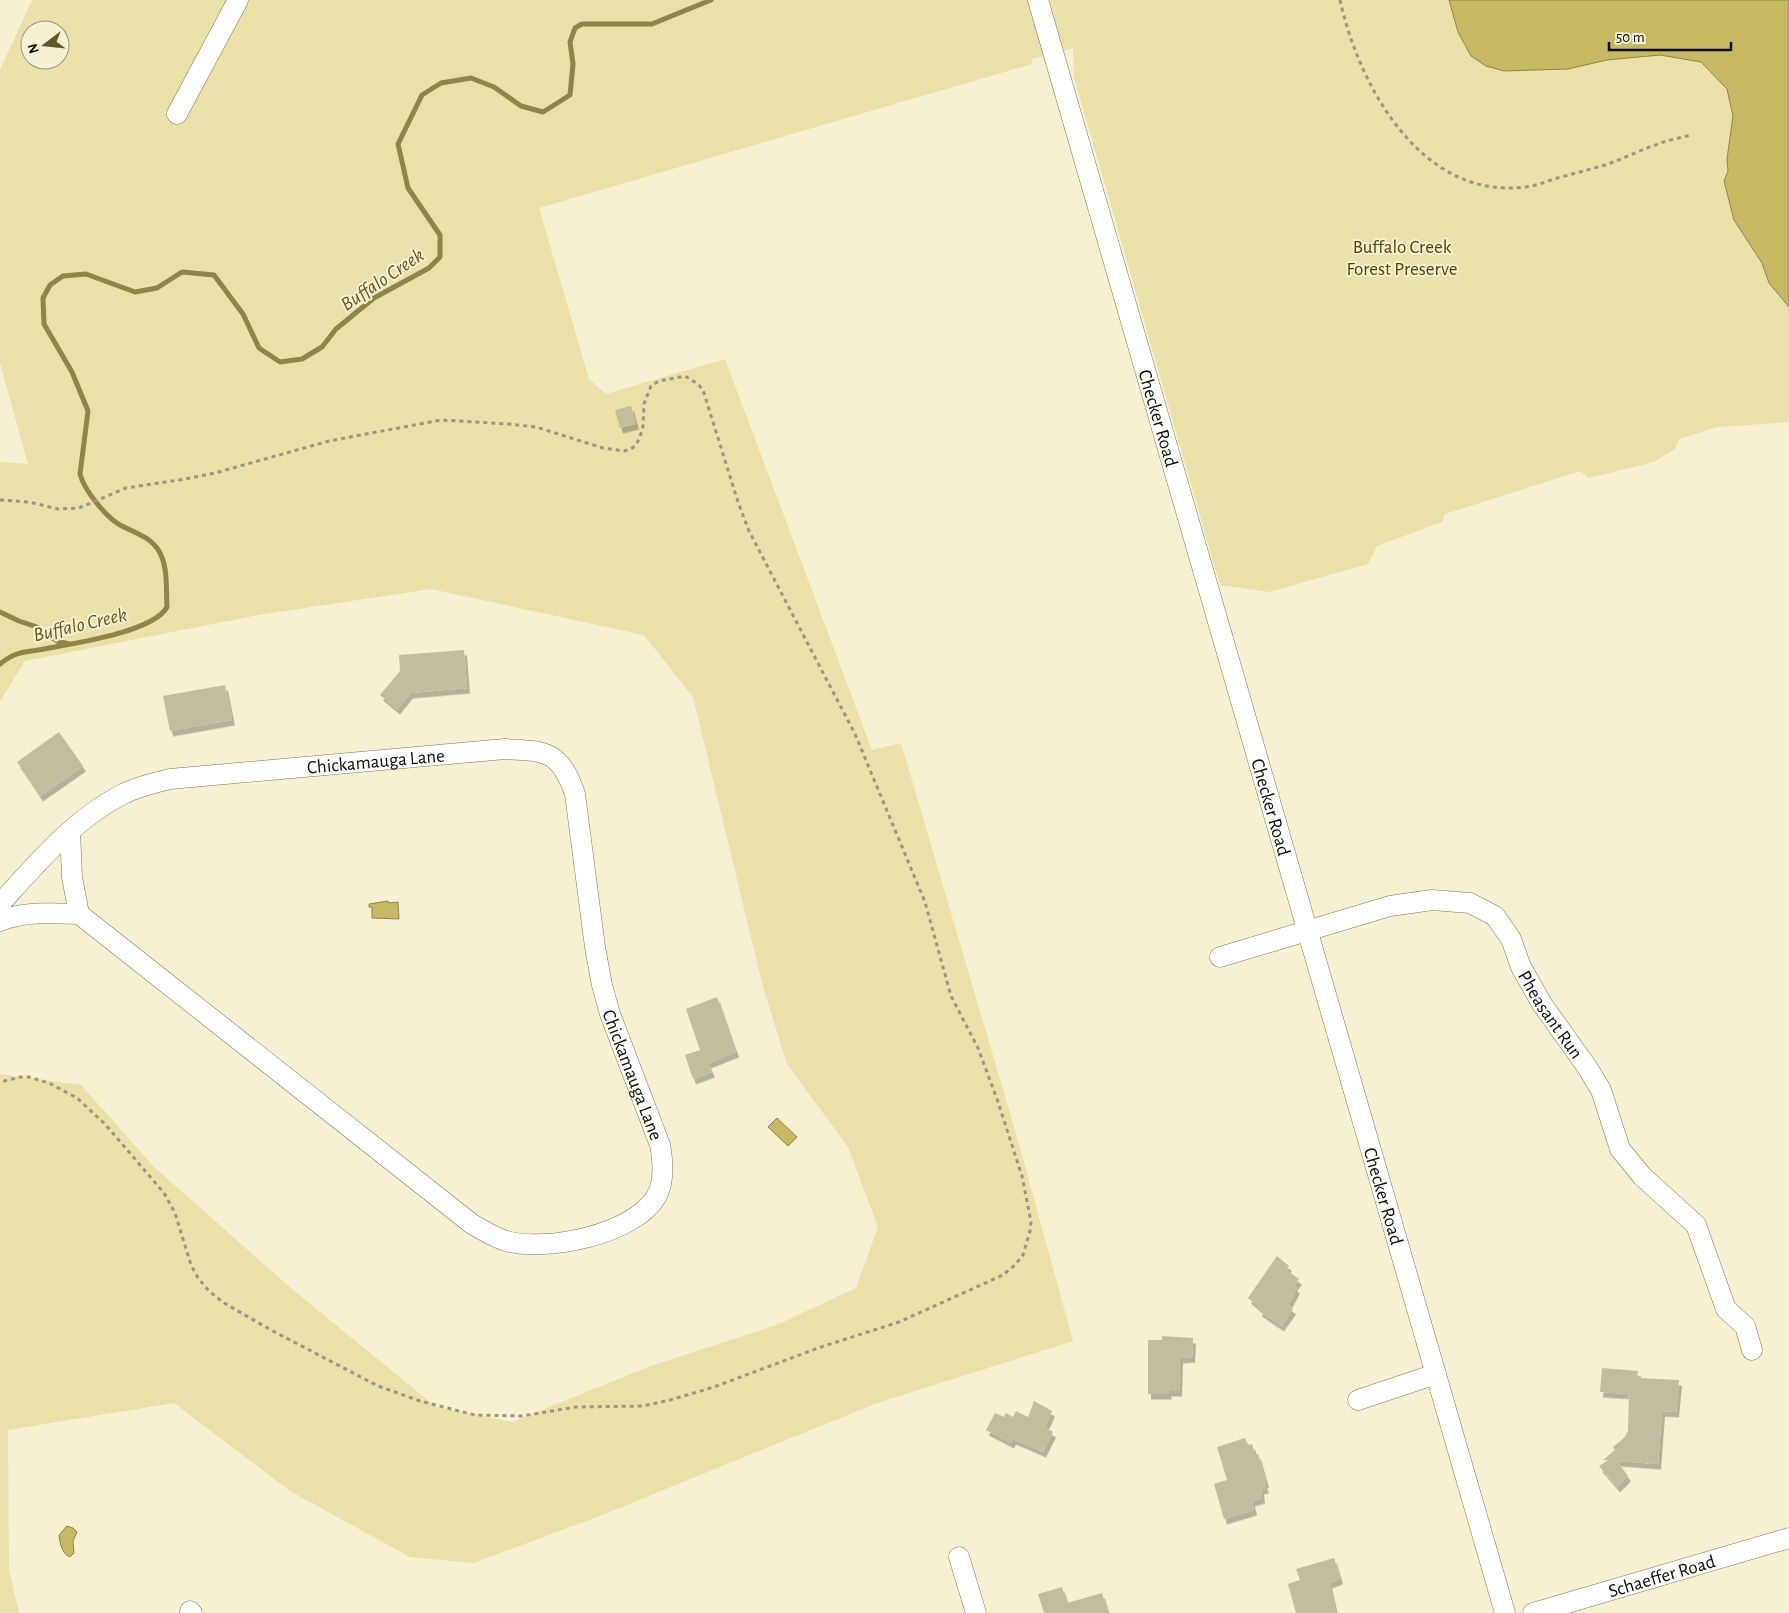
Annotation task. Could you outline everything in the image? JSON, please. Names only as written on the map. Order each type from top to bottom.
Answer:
[{"type":"street","points":[[177,114],[238,0]]},
{"type":"street","name":"Checker Road","points":[[1038,0],[1505,1613]]},
{"type":"street","name":"Chickamauga Lane","points":[[0,904],[70,831],[102,807],[124,794],[170,779],[505,749],[539,751],[550,756],[561,766],[569,778],[575,794],[594,947],[602,985],[610,1014],[660,1145],[663,1162],[662,1180],[657,1195],[648,1209],[634,1219],[618,1228],[602,1233],[548,1244],[508,1241],[493,1236],[472,1224],[79,914]]},
{"type":"street","points":[[0,920],[13,916],[44,912],[79,914],[72,877],[70,831]]},
{"type":"street","name":"Pheasant Run","points":[[1220,957],[1390,906],[1432,900],[1470,903],[1495,916],[1511,939],[1522,968],[1542,1004],[1601,1090],[1620,1149],[1642,1176],[1696,1225],[1726,1309],[1745,1326],[1752,1350]]},
{"type":"street","points":[[1358,1400],[1436,1374]]},
{"type":"street","name":"Schaeffer Road","points":[[1533,1613],[1789,1538]]},
{"type":"street","points":[[959,1557],[976,1613]]},
{"type":"path","points":[[1340,0],[1354,47],[1371,85],[1389,116],[1407,140],[1426,158],[1452,174],[1493,188],[1525,187],[1606,164],[1660,143],[1691,135]]},
{"type":"path","points":[[0,500],[29,502],[58,509],[79,508],[106,496]]},
{"type":"green space","name":"Buffalo Creek Forest Preserve","points":[[32,0],[1789,0],[1789,422],[1717,427],[1679,439],[1675,449],[1654,462],[1589,478],[1580,471],[1445,514],[1442,522],[1377,546],[1368,564],[1269,592],[1220,585],[1074,77],[1073,48],[1032,59],[1032,64],[539,208],[589,379],[606,394],[725,359],[872,750],[901,743],[1019,1144],[1073,1341],[877,1403],[597,1517],[474,1563],[410,1557],[290,1491],[174,1403],[8,1430],[9,1571],[19,1613],[0,1613],[0,1074],[81,1085],[154,1167],[292,1289],[436,1407],[513,1422],[648,1367],[779,1324],[856,1288],[878,1227],[848,1147],[787,1064],[763,987],[693,697],[644,635],[431,589],[258,615],[25,661],[0,701],[0,462],[28,464],[0,363],[0,70],[20,26],[20,70],[70,70],[70,20],[23,20]]},
{"type":"shaded area","points":[[1449,0],[1789,0],[1789,307],[1769,283],[1762,263],[1734,220],[1724,181],[1728,171],[1727,159],[1733,116],[1727,89],[1701,62],[1660,55],[1607,60],[1568,69],[1504,71],[1486,66],[1471,56],[1458,32]]},
{"type":"shaded area","points":[[388,901],[389,903],[398,902],[399,919],[372,918],[372,907],[369,907],[369,904]]},
{"type":"shaded area","points":[[777,1118],[797,1137],[788,1146],[768,1127]]},
{"type":"shaded area","points":[[67,1526],[77,1532],[73,1541],[74,1553],[70,1557],[63,1551],[59,1535]]},
{"type":"building","points":[[631,406],[636,424],[620,428],[615,410]]},
{"type":"building","points":[[464,650],[467,688],[410,693],[397,709],[380,695],[400,671],[399,655]]},
{"type":"building","points":[[225,685],[232,720],[170,731],[163,696]]},
{"type":"building","points":[[59,732],[83,766],[40,796],[17,762]]},
{"type":"building","points":[[717,997],[736,1052],[708,1063],[712,1072],[693,1079],[685,1055],[700,1050],[686,1009]]},
{"type":"building","points":[[1277,1256],[1289,1266],[1286,1270],[1299,1279],[1294,1286],[1297,1288],[1288,1305],[1293,1309],[1281,1326],[1259,1311],[1260,1308],[1248,1298]]},
{"type":"building","points":[[1162,1336],[1193,1338],[1192,1357],[1180,1358],[1179,1391],[1168,1391],[1169,1394],[1148,1394],[1148,1340],[1162,1340]]},
{"type":"building","points":[[1602,1368],[1638,1371],[1637,1378],[1679,1380],[1676,1412],[1662,1411],[1658,1464],[1617,1461],[1628,1476],[1617,1487],[1599,1466],[1608,1460],[1603,1460],[1615,1450],[1613,1447],[1624,1438],[1628,1431],[1629,1394],[1600,1392]]},
{"type":"building","points":[[1034,1401],[1052,1411],[1045,1427],[1053,1432],[1043,1452],[1013,1439],[1011,1443],[986,1430],[995,1413],[1004,1417],[1006,1413],[1013,1417],[1016,1411],[1028,1417]]},
{"type":"building","points":[[1245,1438],[1248,1445],[1252,1444],[1255,1454],[1258,1454],[1266,1488],[1261,1489],[1262,1498],[1252,1501],[1254,1510],[1224,1519],[1214,1484],[1227,1480],[1217,1447]]},
{"type":"building","points":[[1334,1558],[1340,1579],[1329,1583],[1336,1613],[1296,1613],[1288,1584],[1300,1580],[1296,1569]]},
{"type":"building","points":[[1062,1587],[1067,1603],[1102,1593],[1108,1613],[1044,1613],[1038,1594]]},
{"type":"waterway","name":"Buffalo Creek","points":[[0,664],[20,653],[111,636],[129,630],[159,616],[167,607],[163,559],[157,548],[148,539],[120,525],[108,516],[96,502],[82,480],[80,474],[88,411],[72,372],[44,324],[43,298],[50,285],[63,276],[86,274],[135,292],[157,288],[182,272],[214,275],[243,314],[259,348],[280,362],[302,359],[322,347],[336,329],[374,298],[429,268],[440,257],[440,235],[408,188],[398,144],[422,95],[441,83],[471,78],[494,87],[521,106],[543,112],[570,95],[573,64],[570,42],[575,28],[582,24],[652,24],[711,0]]},
{"type":"waterway","points":[[0,612],[37,627],[57,641],[69,644]]}]
